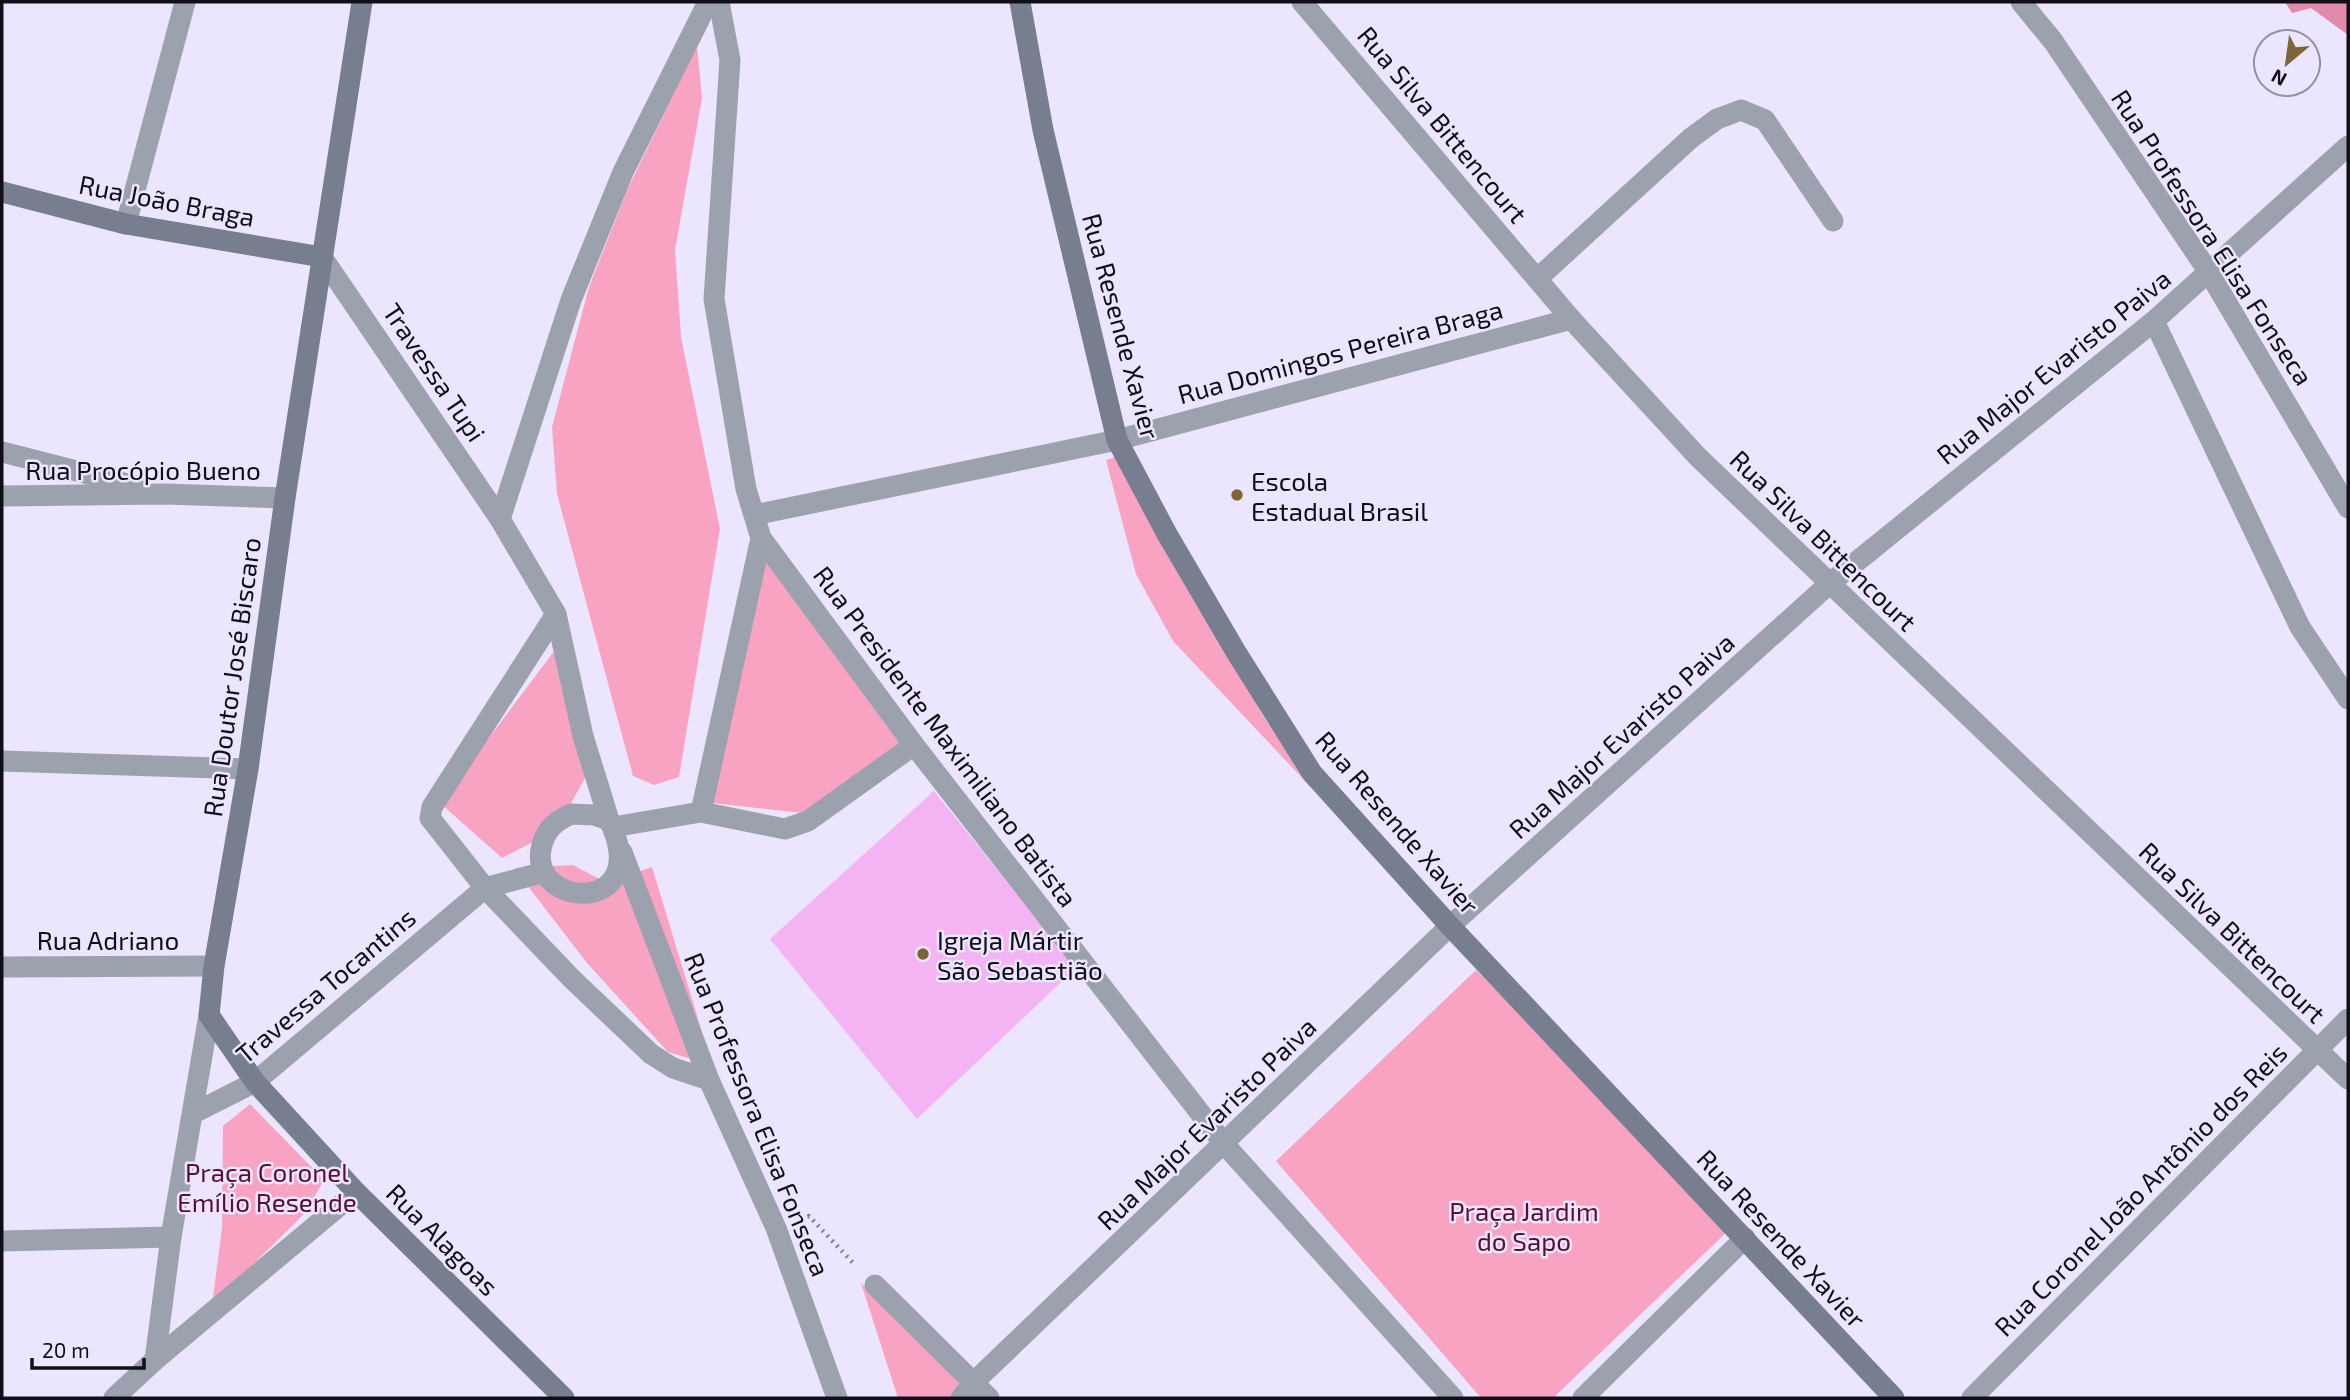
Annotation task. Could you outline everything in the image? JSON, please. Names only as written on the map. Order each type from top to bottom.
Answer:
[{"type":"main road","name":"Rua Resende Xavier","points":[[1020,2],[1043,130],[1117,440],[1174,546],[1312,773],[1450,926],[1894,1398]]},
{"type":"main road","name":"Rua Doutor José Biscaro","points":[[209,1016],[214,966],[248,769],[285,498],[360,3]]},
{"type":"main road","name":"Rua João Braga","points":[[2,192],[126,224],[322,257]]},
{"type":"main road","name":"Rua Alagoas","points":[[209,1016],[255,1082],[356,1192],[564,1398]]},
{"type":"street","points":[[126,224],[185,2]]},
{"type":"street","points":[[708,2],[618,185],[571,300],[500,519],[556,614],[583,736],[611,824],[622,852],[619,870],[607,885],[592,893],[573,894],[556,886],[544,872],[540,854],[544,836],[554,822],[570,814],[594,815],[611,824],[701,812],[785,829],[808,821],[914,745]]},
{"type":"street","name":"Rua Presidente Maximiliano Batista","points":[[719,2],[730,60],[714,299],[746,489],[761,538],[914,745],[1225,1145],[1453,1398]]},
{"type":"street","name":"Rua Silva Bittencourt","points":[[1301,2],[1571,319],[1698,457],[2348,1079]]},
{"type":"street","name":"Rua Professora Elisa Fonseca","points":[[2021,2],[2053,41],[2208,271],[2348,508]]},
{"type":"street","points":[[1537,279],[1691,138],[1717,119],[1741,110],[1765,120],[1833,221]]},
{"type":"street","name":"Rua Major Evaristo Paiva","points":[[967,1390],[1450,926],[1829,584],[2195,287],[2208,271],[2348,146]]},
{"type":"street","name":"Travessa Tupi","points":[[322,257],[500,519]]},
{"type":"street","name":"Rua Domingos Pereira Braga","points":[[754,515],[1117,440],[1571,319]]},
{"type":"street","points":[[2154,321],[2300,627],[2348,699]]},
{"type":"street","points":[[2,452],[165,494]]},
{"type":"street","name":"Rua Procópio Bueno","points":[[2,496],[165,494],[285,498]]},
{"type":"street","points":[[701,812],[761,538]]},
{"type":"street","points":[[556,614],[432,807],[430,818],[485,888],[571,978],[651,1054],[673,1068],[709,1080]]},
{"type":"street","points":[[2,761],[248,769]]},
{"type":"street","name":"Rua Professora Elisa Fonseca","points":[[622,852],[656,935],[709,1080],[776,1228],[837,1398]]},
{"type":"street","points":[[485,888],[544,872]]},
{"type":"street","name":"Travessa Tocantins","points":[[194,1113],[255,1082],[485,888]]},
{"type":"street","name":"Rua Adriano","points":[[2,967],[214,966]]},
{"type":"street","name":"Rua Doutor José Biscaro","points":[[155,1360],[172,1237],[209,1016]]},
{"type":"street","name":"Rua Coronel João Antônio dos Reis","points":[[1972,1398],[2348,1019]]},
{"type":"street","points":[[114,1398],[155,1360],[356,1192]]},
{"type":"street","points":[[2,1241],[172,1237]]},
{"type":"street","points":[[1583,1398],[1745,1238]]},
{"type":"street","points":[[875,1285],[967,1390],[989,1398]]},
{"type":"path","points":[[776,1228],[809,1216],[875,1285]]},
{"type":"green space","points":[[697,46],[702,98],[675,250],[681,337],[720,529],[679,777],[654,785],[633,776],[557,494],[552,427],[589,287],[628,188]]},
{"type":"green space","points":[[1119,456],[1263,716],[1321,798],[1173,641],[1136,574],[1106,460]]},
{"type":"green space","points":[[765,559],[902,743],[803,813],[712,803]]},
{"type":"green space","points":[[567,634],[593,748],[584,780],[556,830],[502,858],[440,803]]},
{"type":"green space","points":[[573,865],[607,883],[652,867],[712,1065],[668,1052],[587,963],[514,868]]},
{"type":"green space","name":"Praça Jardim do Sapo","points":[[1476,970],[1732,1227],[1553,1398],[1481,1398],[1276,1161]]},
{"type":"green space","name":"Praça Coronel Emílio Resende","points":[[250,1104],[324,1180],[305,1213],[212,1305],[222,1228],[223,1126]]},
{"type":"green space","points":[[861,1283],[966,1387],[954,1398],[898,1398]]},
{"type":"shaded area","points":[[2285,2],[2348,2],[2348,35],[2311,8],[2292,13]]},
{"type":"building","name":"Igreja Mártir São Sebastião","points":[[934,791],[1076,968],[917,1119],[770,939]]},
{"type":"place","name":"Escola Estadual Brasil","points":[[1237,495]]},
{"type":"place","name":"Igreja Mártir São Sebastião","points":[[923,954]]}]
